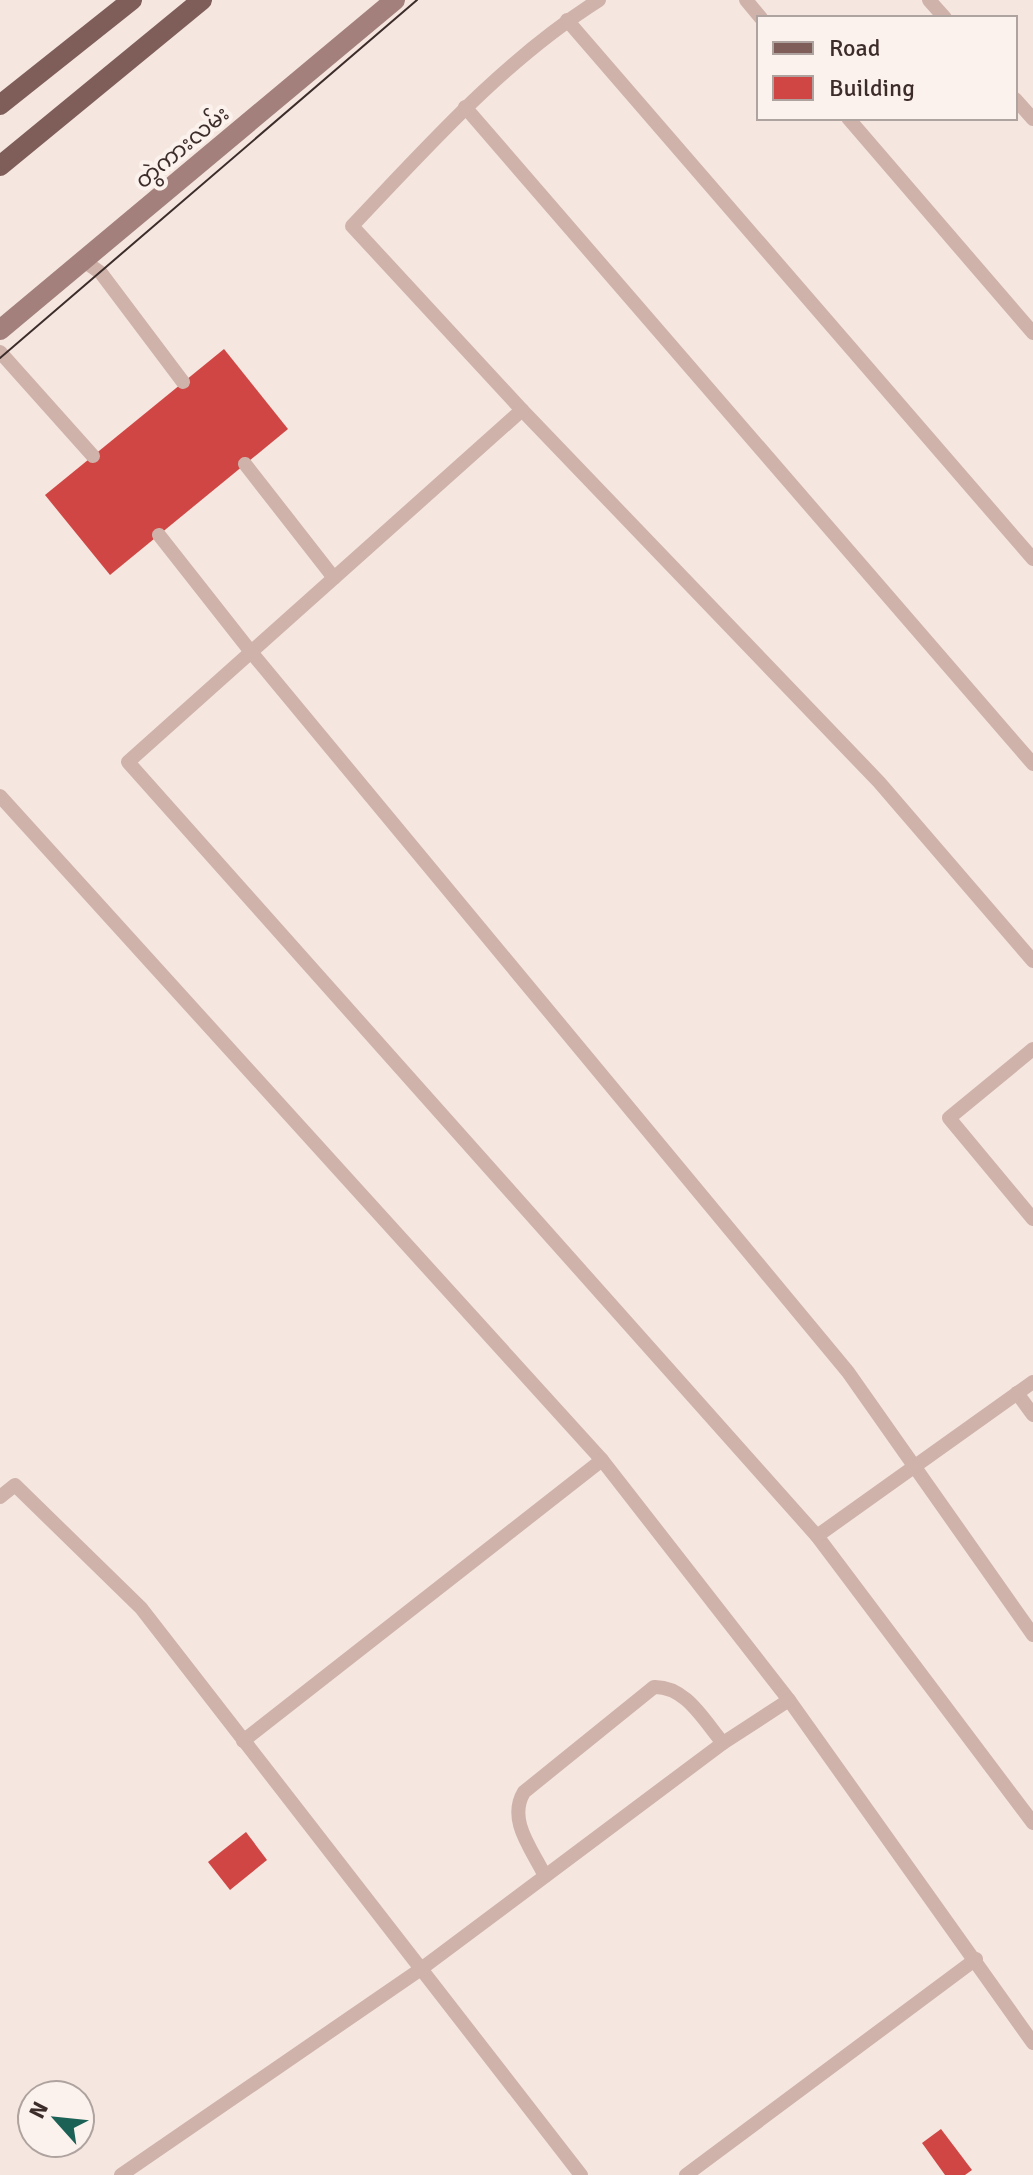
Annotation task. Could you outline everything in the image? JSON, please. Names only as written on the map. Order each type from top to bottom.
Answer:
[{"type":"main road","points":[[0,105],[132,0]]},
{"type":"main road","points":[[0,166],[202,0]]},
{"type":"main road","name":"တွဲကားလမ်း","points":[[0,330],[395,0]]},
{"type":"lane","points":[[599,0],[567,20],[465,107],[352,226],[522,410],[879,782],[1033,961]]},
{"type":"lane","points":[[746,0],[759,16]]},
{"type":"lane","points":[[929,0],[943,16]]},
{"type":"lane","points":[[567,20],[1033,559]]},
{"type":"lane","points":[[1017,101],[1033,119]]},
{"type":"lane","points":[[465,107],[1033,764]]},
{"type":"lane","points":[[850,120],[1033,333]]},
{"type":"lane","points":[[84,261],[101,273],[183,382]]},
{"type":"lane","points":[[0,352],[93,456]]},
{"type":"lane","points":[[522,410],[128,762],[817,1536],[1033,1823]]},
{"type":"lane","points":[[245,464],[334,578]]},
{"type":"lane","points":[[159,535],[251,652],[848,1372],[1033,1635]]},
{"type":"lane","points":[[0,796],[602,1460],[789,1700],[1033,2043]]},
{"type":"lane","points":[[1033,1049],[949,1118],[1033,1219]]},
{"type":"lane","points":[[817,1536],[1033,1382]]},
{"type":"lane","points":[[1017,1393],[1033,1415]]},
{"type":"lane","points":[[243,1741],[602,1460]]},
{"type":"lane","points":[[0,1497],[15,1485],[141,1608],[581,2175]]},
{"type":"lane","points":[[545,1876],[518,1823],[516,1806],[524,1792],[654,1687],[668,1686],[681,1693],[723,1743]]},
{"type":"lane","points":[[121,2175],[421,1969],[723,1743],[789,1700]]},
{"type":"lane","points":[[686,2175],[976,1959]]},
{"type":"building","points":[[224,349],[288,429],[110,575],[45,495]]},
{"type":"building","points":[[246,1832],[267,1860],[230,1890],[208,1862]]},
{"type":"building","points":[[941,2129],[972,2170],[965,2175],[945,2175],[922,2143]]},
{"type":"tram line","points":[[0,358],[417,0]]}]
